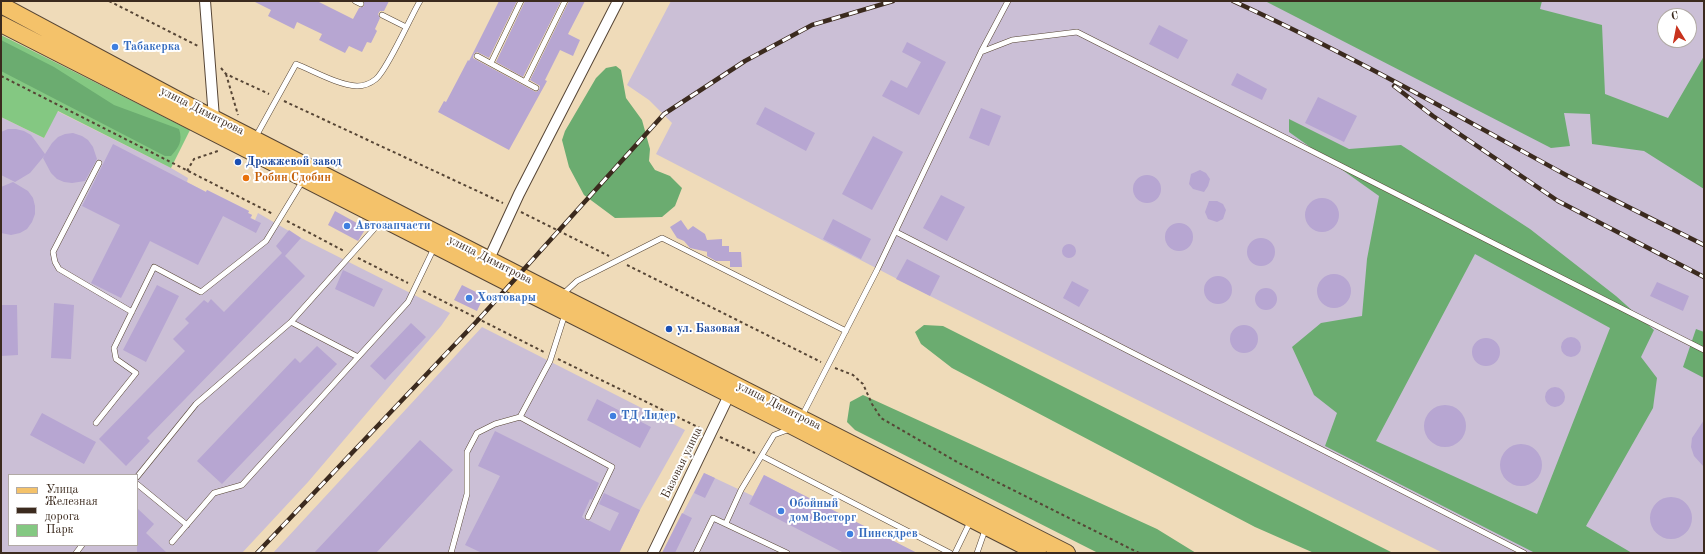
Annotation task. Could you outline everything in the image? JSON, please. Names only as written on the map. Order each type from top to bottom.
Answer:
[{"type":"main road","name":"улица Димитрова","points":[[1,5],[304,179],[434,247],[565,313],[732,390],[1067,553]]},
{"type":"main road","name":"улица Димитрова","points":[[1,24],[212,125],[254,138],[489,258],[732,390]]},
{"type":"main road","name":"улица Димитрова","points":[[798,422],[971,519],[1038,553]]},
{"type":"street","points":[[205,1],[212,125]]},
{"type":"street","points":[[489,258],[618,1]]},
{"type":"street","name":"Базовая улица","points":[[653,553],[732,390]]},
{"type":"lane","points":[[355,1],[361,4]]},
{"type":"lane","points":[[254,138],[296,64],[345,84],[358,86],[378,78],[420,1]]},
{"type":"lane","points":[[490,63],[521,1]]},
{"type":"lane","points":[[525,82],[565,1]]},
{"type":"lane","points":[[726,523],[741,490],[774,435],[798,422],[829,366],[896,232],[981,52],[1008,1]]},
{"type":"lane","points":[[382,15],[406,27]]},
{"type":"lane","points":[[981,52],[1012,40],[1077,32],[1704,350]]},
{"type":"lane","points":[[477,56],[536,88]]},
{"type":"lane","points":[[99,163],[53,252],[54,262],[58,269],[132,312]]},
{"type":"lane","points":[[96,423],[136,373],[116,359],[114,348],[154,267],[201,292],[266,241],[304,179]]},
{"type":"lane","points":[[138,476],[196,404],[291,322],[350,254],[374,229]]},
{"type":"lane","points":[[896,232],[1524,553]]},
{"type":"lane","points":[[560,296],[577,281],[662,238],[846,331]]},
{"type":"lane","points":[[172,542],[214,493],[242,485],[408,302],[434,247]]},
{"type":"lane","points":[[520,417],[552,356],[565,313]]},
{"type":"lane","points":[[291,322],[358,357]]},
{"type":"lane","points":[[451,553],[467,494],[467,452],[477,434],[495,424],[520,417],[612,467],[588,518]]},
{"type":"lane","points":[[762,456],[950,553]]},
{"type":"lane","points":[[138,485],[187,525]]},
{"type":"lane","points":[[696,553],[713,518],[788,553]]},
{"type":"lane","points":[[955,553],[971,519]]},
{"type":"lane","points":[[977,553],[986,527]]},
{"type":"path","points":[[109,1],[208,50],[226,74],[238,112],[238,120]]},
{"type":"path","points":[[226,74],[513,208],[829,366],[853,375],[863,384],[872,404],[881,418],[957,462],[1139,553]]},
{"type":"path","points":[[1,76],[552,356],[762,456]]},
{"type":"path","points":[[187,171],[194,159],[219,151]]},
{"type":"shaded area","points":[[671,1],[1704,1],[1704,553],[1443,553],[930,296],[656,154],[672,123],[649,100],[627,85]]},
{"type":"shaded area","points":[[57,111],[171,168],[188,178],[187,182],[206,192],[207,190],[249,211],[248,213],[252,215],[251,218],[255,220],[258,213],[301,238],[450,313],[441,326],[308,482],[242,553],[1,553],[1,117],[44,138]]},
{"type":"shaded area","points":[[482,327],[685,430],[640,510],[619,553],[273,553]]},
{"type":"shaded area","points":[[704,473],[753,496],[764,475],[917,553],[662,553]]},
{"type":"green space","points":[[1265,1],[1542,1],[1540,9],[1602,25],[1605,94],[1668,118],[1704,56],[1704,189],[1644,151],[1592,144],[1590,114],[1564,113],[1570,146],[1551,148]]},
{"type":"green space","points":[[1,35],[190,130],[171,168],[58,111],[44,138],[1,117]]},
{"type":"green space","points":[[1,40],[54,67],[114,105],[179,129],[181,137],[178,147],[171,156],[165,156],[1,71]]},
{"type":"green space","points":[[616,66],[621,70],[626,98],[642,120],[650,149],[649,161],[655,170],[670,176],[682,188],[675,206],[662,217],[615,218],[584,195],[569,167],[562,140],[565,131],[596,78],[606,68]]},
{"type":"green space","points":[[1289,119],[1349,149],[1401,145],[1530,229],[1616,296],[1654,330],[1641,357],[1657,378],[1653,408],[1586,526],[1632,553],[1535,553],[1325,446],[1337,413],[1314,395],[1292,347],[1321,323],[1362,316],[1367,259],[1379,196],[1289,132]],"holes":[[[1475,254],[1610,328],[1537,514],[1376,441]]]},
{"type":"green space","points":[[924,325],[943,326],[1393,553],[1314,553],[1255,527],[952,368],[921,344],[915,332]]},
{"type":"green space","points":[[1696,329],[1704,332],[1704,378],[1683,367]]},
{"type":"green space","points":[[863,395],[1157,529],[1196,553],[1098,553],[855,430],[847,422],[850,402]]},
{"type":"building","points":[[253,1],[317,1],[353,19],[359,8],[364,6],[364,1],[389,1],[384,11],[380,11],[378,14],[380,18],[375,29],[377,31],[371,43],[367,42],[362,52],[349,46],[345,53],[319,40],[322,34],[297,22],[294,29],[268,16],[271,10]]},
{"type":"building","points":[[499,1],[517,1],[489,58],[477,52],[474,54],[473,58],[536,92],[539,90],[540,86],[530,80],[569,1],[585,1],[568,34],[580,40],[573,56],[560,50],[545,80],[547,81],[509,150],[438,112],[444,101],[446,102],[468,60],[469,61]]},
{"type":"building","points":[[525,1],[561,1],[523,77],[496,62]]},
{"type":"building","points":[[1159,25],[1188,40],[1178,59],[1149,44]]},
{"type":"building","points":[[907,42],[946,62],[919,115],[882,96],[891,80],[907,88],[921,62],[902,52]]},
{"type":"building","points":[[1237,73],[1267,89],[1262,100],[1231,85]]},
{"type":"building","points":[[1318,97],[1357,116],[1344,142],[1305,123]]},
{"type":"building","points":[[765,107],[815,133],[806,151],[756,124]]},
{"type":"building","points":[[981,108],[1001,116],[989,146],[969,138]]},
{"type":"building","points":[[8,129],[24,131],[31,135],[45,154],[58,137],[73,133],[82,136],[88,140],[93,147],[97,159],[85,181],[72,183],[57,179],[51,173],[43,158],[45,155],[30,173],[15,182],[1,175],[1,132]]},
{"type":"building","points":[[873,136],[903,152],[872,210],[842,194]]},
{"type":"building","points":[[113,144],[206,192],[207,190],[249,211],[248,213],[252,215],[250,218],[261,223],[256,233],[223,216],[198,265],[150,241],[121,298],[91,283],[120,225],[82,206]]},
{"type":"building","points":[[1200,170],[1206,173],[1210,179],[1204,192],[1193,189],[1189,184],[1191,174]]},
{"type":"building","points":[[1147,175],[1157,179],[1161,189],[1157,199],[1147,203],[1137,199],[1133,189],[1137,179]]},
{"type":"building","points":[[13,182],[28,191],[33,198],[35,214],[27,229],[20,233],[11,235],[1,233],[1,187]]},
{"type":"building","points":[[941,195],[965,207],[947,241],[923,228]]},
{"type":"building","points":[[1319,198],[1325,198],[1329,199],[1336,205],[1339,215],[1338,222],[1332,229],[1325,232],[1319,232],[1315,231],[1308,225],[1305,218],[1305,212],[1306,208],[1312,201]]},
{"type":"building","points":[[1209,201],[1217,201],[1223,204],[1226,210],[1223,219],[1217,222],[1208,219],[1205,212]]},
{"type":"building","name":"Автозапчасти","points":[[335,211],[366,228],[358,241],[328,225]]},
{"type":"building","points":[[833,219],[871,239],[861,259],[823,239]]},
{"type":"building","points":[[681,220],[688,230],[693,226],[705,234],[707,240],[722,239],[722,246],[729,246],[729,252],[741,252],[742,267],[730,267],[730,261],[716,261],[707,256],[708,252],[690,248],[684,241],[677,238],[670,227]]},
{"type":"building","points":[[1179,223],[1189,227],[1193,237],[1189,247],[1179,251],[1169,247],[1165,237],[1169,227]]},
{"type":"building","points":[[289,230],[301,238],[285,256],[305,276],[147,438],[150,441],[126,466],[99,439],[185,351],[173,339],[189,323],[185,319],[204,300],[208,303],[211,299],[224,312],[282,253],[276,246]]},
{"type":"building","points":[[1261,238],[1271,242],[1275,252],[1271,262],[1261,266],[1251,262],[1247,252],[1251,242]]},
{"type":"building","points":[[1069,244],[1074,246],[1076,251],[1074,256],[1069,258],[1064,256],[1062,251],[1064,246]]},
{"type":"building","points":[[907,259],[940,276],[930,296],[896,279]]},
{"type":"building","points":[[343,270],[383,289],[374,307],[335,289]]},
{"type":"building","points":[[1331,274],[1337,274],[1341,275],[1348,281],[1351,291],[1350,298],[1344,305],[1337,308],[1331,308],[1327,307],[1320,301],[1317,294],[1317,288],[1318,284],[1324,277]]},
{"type":"building","points":[[1218,276],[1228,280],[1232,290],[1228,300],[1218,304],[1208,300],[1204,290],[1208,280]]},
{"type":"building","points":[[1072,281],[1089,290],[1079,307],[1063,298]]},
{"type":"building","points":[[1657,282],[1689,296],[1683,311],[1650,296]]},
{"type":"building","points":[[157,285],[179,296],[146,362],[123,350]]},
{"type":"building","name":"Хозтовары","points":[[462,285],[484,296],[477,311],[454,300]]},
{"type":"building","points":[[1266,288],[1270,289],[1276,295],[1276,303],[1270,309],[1266,310],[1262,309],[1256,303],[1255,299],[1256,295],[1262,289]]},
{"type":"building","points":[[54,303],[74,305],[71,359],[51,358]]},
{"type":"building","points":[[1,305],[17,305],[18,355],[1,356]]},
{"type":"building","points":[[411,323],[426,337],[385,380],[370,366]]},
{"type":"building","points":[[1244,325],[1254,329],[1258,339],[1254,349],[1244,353],[1234,349],[1230,339],[1234,329]]},
{"type":"building","points":[[1567,337],[1575,337],[1581,343],[1581,351],[1575,357],[1567,357],[1561,351],[1561,343]]},
{"type":"building","points":[[1486,338],[1496,342],[1500,352],[1496,362],[1486,366],[1476,362],[1472,352],[1476,342]]},
{"type":"building","points":[[317,346],[337,364],[222,484],[197,461],[295,358],[300,363]]},
{"type":"building","points":[[1555,387],[1562,390],[1565,397],[1562,404],[1555,407],[1548,404],[1545,397],[1548,390]]},
{"type":"building","points":[[597,399],[651,427],[640,448],[587,420]]},
{"type":"building","points":[[1441,405],[1449,405],[1457,408],[1463,414],[1466,426],[1463,438],[1457,444],[1449,447],[1441,447],[1433,444],[1427,438],[1424,430],[1424,422],[1427,414],[1433,408]]},
{"type":"building","points":[[42,413],[96,442],[84,464],[30,435]]},
{"type":"building","points":[[1704,420],[1704,467],[1694,456],[1691,447],[1692,438]]},
{"type":"building","points":[[495,431],[599,483],[592,500],[590,499],[582,517],[586,520],[610,531],[619,513],[599,504],[604,493],[640,510],[619,553],[482,553],[465,545],[500,476],[478,466]]},
{"type":"building","points":[[420,440],[453,470],[376,553],[314,553]]},
{"type":"building","points":[[1517,444],[1525,444],[1533,447],[1539,453],[1542,465],[1539,477],[1533,483],[1525,486],[1517,486],[1509,483],[1503,477],[1500,469],[1500,461],[1503,453],[1509,447]]},
{"type":"building","points":[[704,473],[715,478],[705,498],[694,493]]},
{"type":"building","points":[[764,475],[917,553],[844,553],[749,504]]},
{"type":"building","points":[[1667,497],[1675,497],[1683,500],[1689,506],[1692,518],[1689,530],[1683,536],[1675,539],[1667,539],[1659,536],[1653,530],[1650,522],[1650,514],[1653,506],[1659,500]]},
{"type":"building","points":[[138,509],[154,524],[146,533],[167,553],[137,553]]},
{"type":"building","points":[[682,513],[692,518],[675,553],[662,553]]},
{"type":"railway","points":[[257,553],[479,319],[664,114],[745,61],[812,25],[893,1]]},
{"type":"railway","points":[[1233,1],[1359,63],[1566,175],[1704,245]]},
{"type":"railway","points":[[1394,86],[1433,116],[1558,201],[1704,277]]},
{"type":"place","name":"Табакерка","points":[[115,47]]},
{"type":"place","name":"Дрожжевой завод","points":[[238,162]]},
{"type":"place","name":"Робин Сдобин","points":[[246,178]]},
{"type":"place","name":"Автозапчасти","points":[[347,226]]},
{"type":"place","name":"Хозтовары","points":[[469,298]]},
{"type":"place","name":"ул. Базовая","points":[[669,329]]},
{"type":"place","name":"ТД Лидер","points":[[613,416]]},
{"type":"place","name":"Обойный дом Восторг","points":[[781,511]]},
{"type":"place","name":"Пинскдрев","points":[[850,534]]}]
